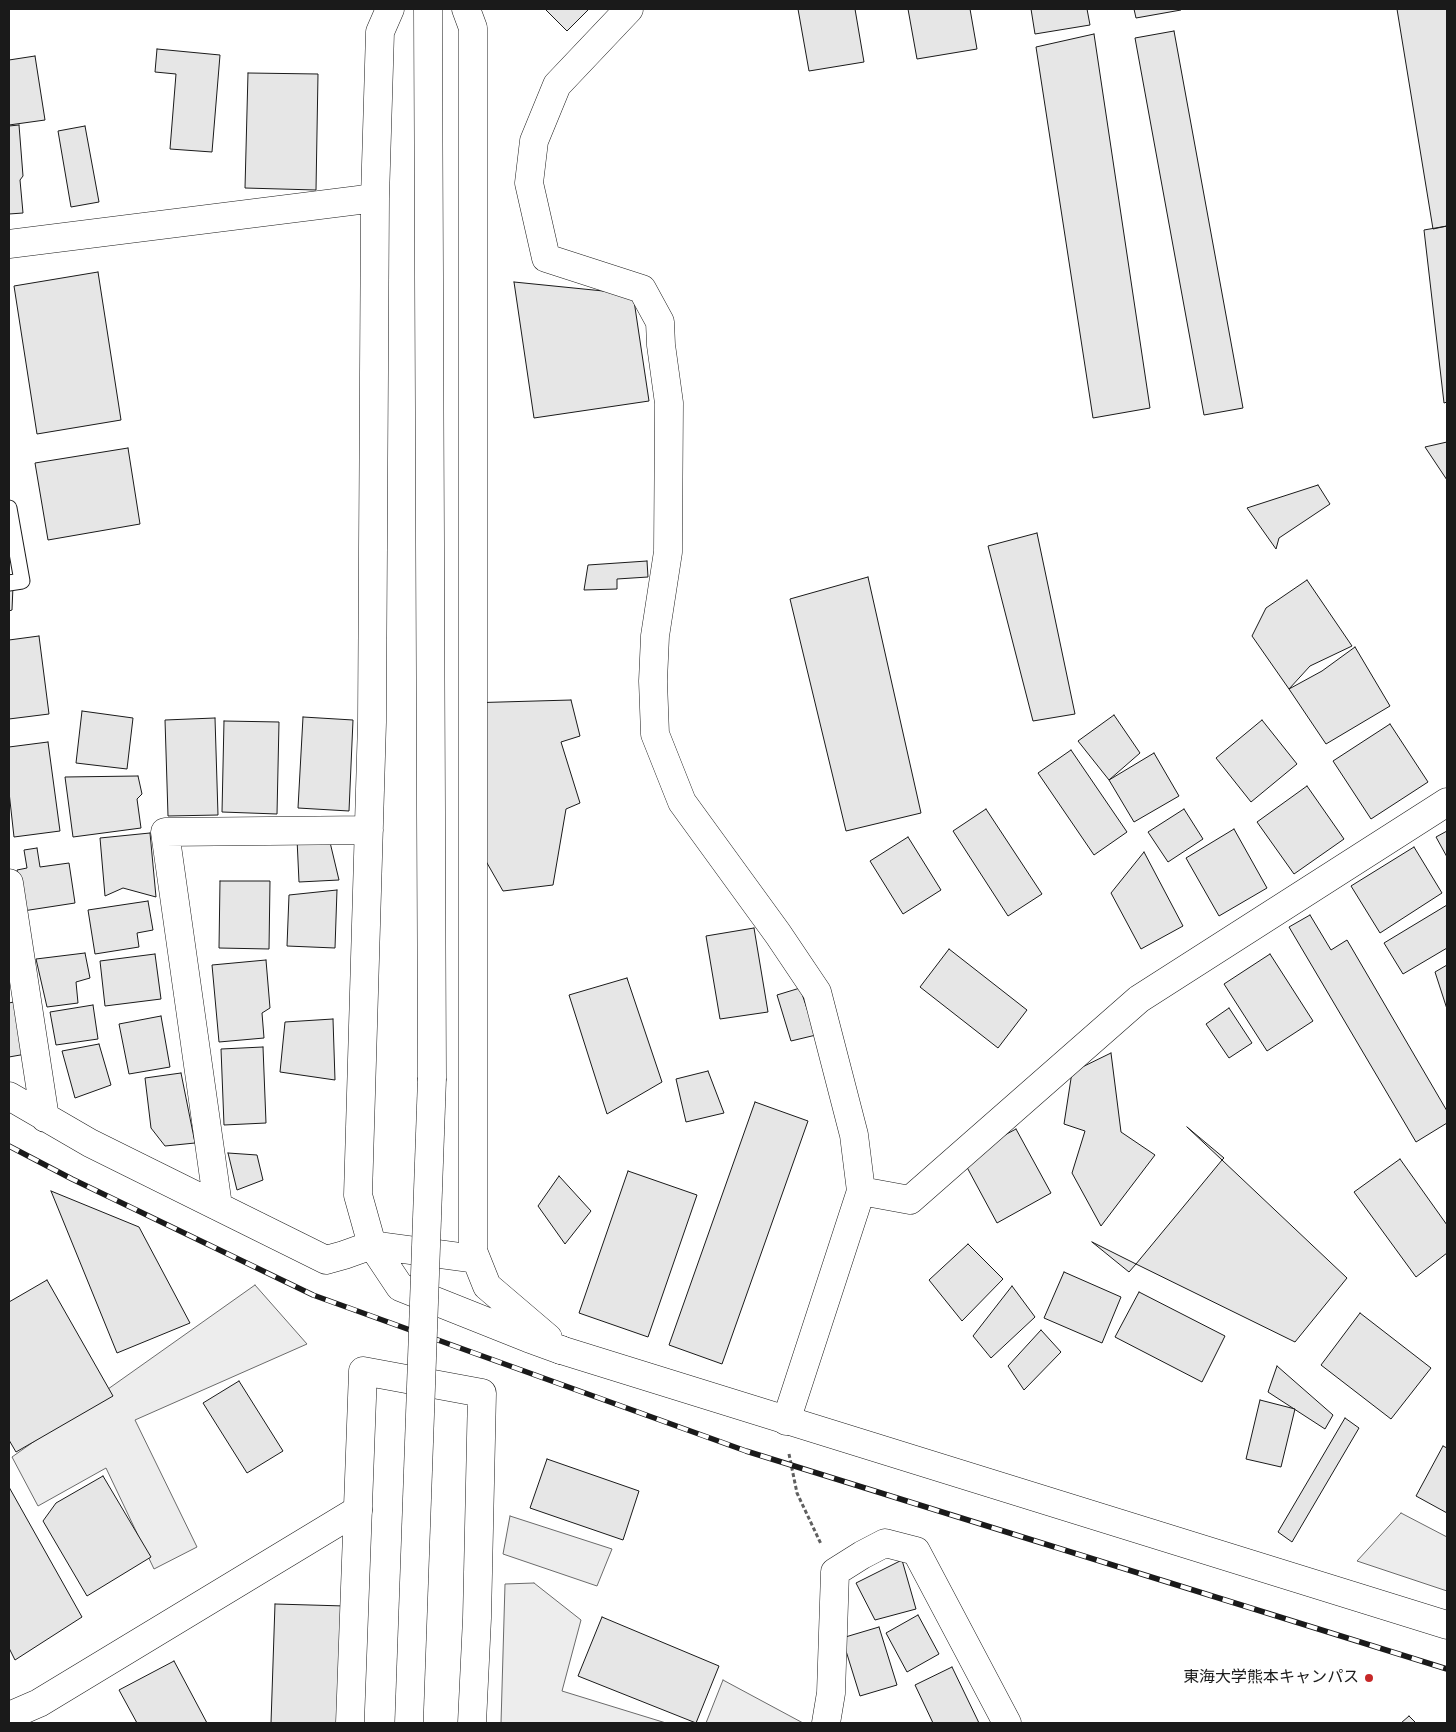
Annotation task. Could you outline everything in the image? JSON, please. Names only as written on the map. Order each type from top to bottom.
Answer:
[{"type":"street","points":[[390,9],[380,32],[375,198],[372,712],[358,1195],[372,1245],[400,1287],[561,1350],[1447,1625]]},
{"type":"street","points":[[409,1723],[432,1078],[428,9]]},
{"type":"street","points":[[466,9],[473,28],[473,1251],[487,1286],[561,1350]]},
{"type":"street","points":[[629,9],[557,85],[534,141],[529,183],[546,258],[642,289],[660,322],[661,345],[669,403],[668,552],[654,636],[655,734],[682,802],[778,934],[817,992],[854,1135],[861,1191],[786,1420]]},
{"type":"street","points":[[9,244],[375,198]]},
{"type":"street","points":[[861,1191],[910,1200],[1139,999],[1447,802]]},
{"type":"street","points":[[218,1206],[165,832],[369,830]]},
{"type":"street","points":[[9,883],[46,1118]]},
{"type":"street","points":[[9,1096],[90,1143],[326,1260],[372,1245],[476,1259]]},
{"type":"street","points":[[350,1723],[363,1371],[482,1393],[478,1618],[472,1723]]},
{"type":"street","points":[[9,1716],[39,1703],[358,1510]]},
{"type":"street","points":[[826,1723],[831,1693],[835,1572],[862,1554],[885,1544],[916,1551],[1007,1723]]},
{"type":"lane","points":[[9,508],[22,581],[9,583]]},
{"type":"path","points":[[786,1420],[790,1465],[797,1493],[835,1572]]},
{"type":"shaded area","points":[[255,1285],[307,1344],[135,1420],[197,1547],[154,1569],[106,1468],[38,1506],[12,1457]]},
{"type":"shaded area","points":[[1401,1513],[1447,1537],[1447,1591],[1357,1561]]},
{"type":"shaded area","points":[[510,1516],[612,1549],[597,1586],[503,1554]]},
{"type":"shaded area","points":[[534,1583],[581,1620],[562,1691],[666,1723],[501,1723],[505,1584]]},
{"type":"shaded area","points":[[723,1680],[803,1723],[706,1723]]},
{"type":"building","points":[[545,9],[589,9],[567,31]]},
{"type":"building","points":[[798,9],[855,9],[864,62],[809,71]]},
{"type":"building","points":[[908,9],[970,9],[977,49],[917,59]]},
{"type":"building","points":[[1031,9],[1087,9],[1090,25],[1035,34]]},
{"type":"building","points":[[1134,9],[1181,9],[1181,10],[1136,18]]},
{"type":"building","points":[[1397,9],[1447,9],[1447,226],[1433,229]]},
{"type":"building","points":[[1174,31],[1243,408],[1204,415],[1135,38]]},
{"type":"building","points":[[1094,34],[1150,408],[1093,418],[1036,47]]},
{"type":"building","points":[[157,49],[220,55],[212,152],[170,149],[176,74],[155,72]]},
{"type":"building","points":[[35,56],[45,120],[9,125],[9,60]]},
{"type":"building","points":[[248,73],[318,74],[316,190],[245,188]]},
{"type":"building","points":[[19,125],[23,176],[20,180],[23,213],[9,214],[9,126]]},
{"type":"building","points":[[85,126],[99,202],[71,207],[58,131]]},
{"type":"building","points":[[1447,226],[1447,402],[1444,403],[1424,230]]},
{"type":"building","points":[[98,272],[121,420],[37,434],[14,286]]},
{"type":"building","points":[[514,282],[633,294],[649,401],[534,418]]},
{"type":"building","points":[[1447,442],[1447,480],[1425,447]]},
{"type":"building","points":[[128,448],[140,524],[48,540],[35,463]]},
{"type":"building","points":[[1318,485],[1330,504],[1279,538],[1276,549],[1247,508]]},
{"type":"building","points":[[1037,533],[1075,714],[1033,721],[988,546]]},
{"type":"building","points":[[647,561],[648,577],[617,579],[617,589],[584,590],[588,565]]},
{"type":"building","points":[[868,577],[921,813],[846,831],[790,599]]},
{"type":"building","points":[[1307,580],[1352,646],[1310,666],[1289,689],[1252,636],[1266,608]]},
{"type":"building","points":[[13,586],[12,610],[9,611],[9,587]]},
{"type":"building","points":[[39,636],[49,714],[9,719],[9,640]]},
{"type":"building","points":[[1355,647],[1390,706],[1326,744],[1289,689],[1322,671]]},
{"type":"building","points":[[571,700],[580,736],[561,742],[580,803],[566,809],[553,885],[503,891],[463,821],[466,703]]},
{"type":"building","points":[[82,711],[133,718],[127,769],[76,763]]},
{"type":"building","points":[[1114,715],[1140,753],[1109,780],[1078,741]]},
{"type":"building","points":[[303,717],[353,720],[349,811],[298,808]]},
{"type":"building","points":[[215,718],[218,815],[168,816],[165,720]]},
{"type":"building","points":[[1262,720],[1297,764],[1251,802],[1216,758]]},
{"type":"building","points":[[224,721],[279,722],[277,814],[222,812]]},
{"type":"building","points":[[1390,724],[1428,782],[1371,819],[1333,761]]},
{"type":"building","points":[[48,742],[60,831],[14,837],[9,792],[9,747]]},
{"type":"building","points":[[1071,750],[1127,832],[1094,855],[1038,773]]},
{"type":"building","points":[[1154,753],[1179,796],[1134,822],[1109,780]]},
{"type":"building","points":[[138,776],[142,794],[137,799],[141,828],[73,837],[65,777]]},
{"type":"building","points":[[1307,786],[1344,839],[1294,874],[1257,822]]},
{"type":"building","points":[[986,809],[1042,894],[1008,916],[953,831]]},
{"type":"building","points":[[1184,809],[1203,839],[1168,862],[1148,832]]},
{"type":"building","points":[[1234,829],[1267,888],[1219,916],[1186,858]]},
{"type":"building","points":[[1447,831],[1447,857],[1436,837]]},
{"type":"building","points":[[150,833],[156,897],[123,888],[105,896],[100,838]]},
{"type":"building","points":[[908,837],[941,890],[903,914],[870,861]]},
{"type":"building","points":[[329,838],[339,880],[299,882],[297,839]]},
{"type":"building","points":[[1414,847],[1442,893],[1380,933],[1351,886]]},
{"type":"building","points":[[37,848],[40,867],[69,863],[75,903],[23,911],[17,870],[27,868],[24,850]]},
{"type":"building","points":[[1144,852],[1183,926],[1141,949],[1111,893]]},
{"type":"building","points":[[220,881],[270,881],[269,949],[219,948]]},
{"type":"building","points":[[337,890],[335,948],[287,946],[289,895]]},
{"type":"building","points":[[148,901],[153,930],[137,933],[139,947],[95,954],[88,910]]},
{"type":"building","points":[[1447,905],[1447,948],[1403,974],[1384,943]]},
{"type":"building","points":[[1310,915],[1331,950],[1347,940],[1447,1111],[1447,1123],[1416,1142],[1289,927]]},
{"type":"building","points":[[754,928],[768,1012],[720,1019],[706,936]]},
{"type":"building","points":[[949,949],[1027,1010],[998,1048],[920,987]]},
{"type":"building","points":[[85,953],[90,978],[76,982],[78,1003],[47,1007],[36,959]]},
{"type":"building","points":[[155,954],[161,999],[105,1006],[100,961]]},
{"type":"building","points":[[1270,954],[1313,1021],[1267,1051],[1224,984]]},
{"type":"building","points":[[266,960],[270,1008],[262,1013],[264,1038],[219,1042],[212,965]]},
{"type":"building","points":[[1447,965],[1447,1009],[1435,972]]},
{"type":"building","points":[[627,978],[662,1082],[607,1114],[569,995]]},
{"type":"building","points":[[800,988],[816,1035],[791,1041],[777,995]]},
{"type":"building","points":[[18,1001],[26,1054],[9,1057],[9,1003]]},
{"type":"building","points":[[93,1005],[98,1039],[56,1045],[50,1012]]},
{"type":"building","points":[[1229,1008],[1252,1043],[1229,1058],[1206,1024]]},
{"type":"building","points":[[161,1016],[170,1067],[129,1074],[119,1024]]},
{"type":"building","points":[[333,1019],[335,1080],[280,1072],[285,1022]]},
{"type":"building","points":[[99,1044],[111,1085],[75,1098],[62,1051]]},
{"type":"building","points":[[263,1047],[266,1123],[224,1125],[221,1049]]},
{"type":"building","points":[[1111,1053],[1121,1132],[1155,1155],[1101,1226],[1072,1173],[1085,1131],[1064,1124],[1072,1072]]},
{"type":"building","points":[[708,1071],[724,1113],[686,1122],[676,1079]]},
{"type":"building","points":[[181,1073],[195,1143],[165,1146],[151,1128],[145,1078]]},
{"type":"building","points":[[755,1102],[808,1121],[722,1364],[669,1345]]},
{"type":"building","points":[[1187,1127],[1224,1158],[1222,1160]]},
{"type":"building","points":[[1016,1129],[1051,1193],[997,1223],[962,1158]]},
{"type":"building","points":[[228,1153],[257,1155],[263,1180],[237,1190]]},
{"type":"building","points":[[1400,1159],[1447,1225],[1447,1253],[1416,1277],[1354,1192]]},
{"type":"building","points":[[1222,1160],[1347,1278],[1295,1342],[1136,1264]]},
{"type":"building","points":[[628,1171],[697,1195],[648,1337],[579,1313]]},
{"type":"building","points":[[559,1176],[591,1211],[565,1244],[538,1206]]},
{"type":"building","points":[[51,1191],[139,1227],[190,1323],[117,1353]]},
{"type":"building","points":[[1092,1242],[1136,1264],[1129,1272]]},
{"type":"building","points":[[968,1244],[1003,1279],[962,1321],[929,1280]]},
{"type":"building","points":[[1064,1272],[1121,1297],[1102,1343],[1044,1318]]},
{"type":"building","points":[[47,1280],[113,1396],[16,1452],[9,1440],[9,1302]]},
{"type":"building","points":[[1012,1286],[1035,1317],[991,1358],[973,1336]]},
{"type":"building","points":[[1139,1292],[1225,1336],[1202,1382],[1115,1337]]},
{"type":"building","points":[[1360,1313],[1431,1368],[1391,1419],[1321,1365]]},
{"type":"building","points":[[1041,1330],[1061,1352],[1024,1390],[1008,1366]]},
{"type":"building","points":[[1277,1366],[1333,1415],[1325,1429],[1268,1392]]},
{"type":"building","points":[[239,1381],[283,1451],[247,1473],[203,1403]]},
{"type":"building","points":[[1260,1400],[1295,1409],[1281,1467],[1246,1459]]},
{"type":"building","points":[[1345,1418],[1359,1428],[1292,1542],[1278,1532]]},
{"type":"building","points":[[1443,1446],[1447,1448],[1447,1513],[1416,1496]]},
{"type":"building","points":[[547,1459],[639,1491],[623,1540],[530,1508]]},
{"type":"building","points":[[103,1476],[151,1557],[87,1596],[43,1521],[56,1503]]},
{"type":"building","points":[[9,1487],[82,1617],[15,1660],[9,1648]]},
{"type":"building","points":[[902,1560],[916,1609],[875,1620],[856,1583]]},
{"type":"building","points":[[275,1604],[345,1606],[340,1723],[271,1723]]},
{"type":"building","points":[[918,1615],[939,1654],[907,1672],[886,1633]]},
{"type":"building","points":[[602,1617],[719,1666],[696,1723],[578,1676]]},
{"type":"building","points":[[879,1627],[897,1685],[860,1696],[842,1638]]},
{"type":"building","points":[[174,1661],[207,1723],[137,1723],[119,1690]]},
{"type":"building","points":[[952,1667],[979,1723],[933,1723],[915,1685]]},
{"type":"building","points":[[1409,1716],[1416,1723],[1401,1723]]},
{"type":"railway","points":[[9,1146],[72,1179],[313,1295],[746,1451],[1447,1669]]},
{"type":"place","name":"東海大学熊本キャンパス","points":[[1369,1678]]}]
